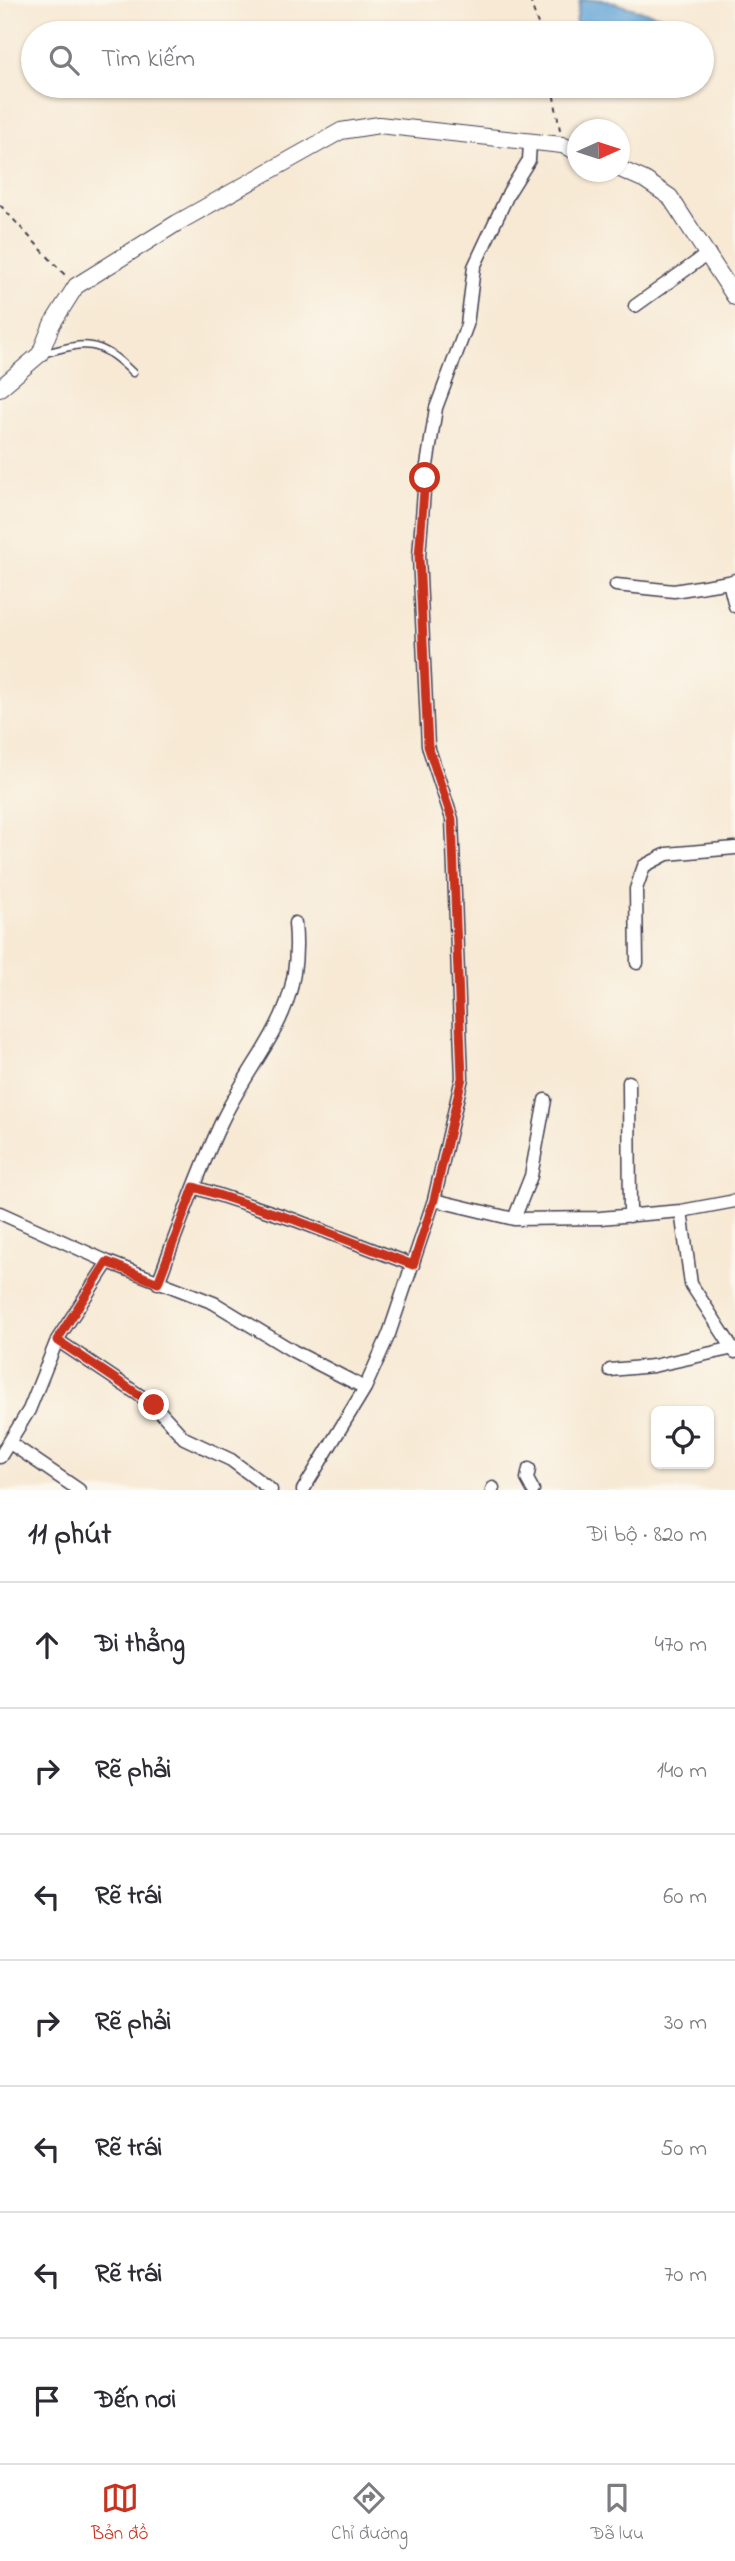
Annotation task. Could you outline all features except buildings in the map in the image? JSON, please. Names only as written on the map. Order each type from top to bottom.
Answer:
[{"type":"street","points":[[0,388],[40,354],[52,324],[76,286],[177,223],[341,131],[379,125],[567,147]]},
{"type":"street","points":[[303,1490],[365,1388],[389,1334],[434,1200],[462,1078],[452,819],[428,746],[419,556],[425,478],[436,408],[467,325],[474,267],[509,192],[529,160],[530,144]]},
{"type":"street","points":[[630,173],[670,197],[709,253],[735,297]]},
{"type":"street","points":[[635,306],[709,253]]},
{"type":"street","points":[[616,585],[674,591],[732,581],[735,606]]},
{"type":"street","points":[[637,963],[636,889],[644,866],[667,854],[735,848]]},
{"type":"street","points":[[158,1283],[194,1187],[227,1112],[281,1022],[297,961],[295,923]]},
{"type":"street","points":[[629,1082],[630,1216]]},
{"type":"street","points":[[514,1219],[531,1176],[545,1100]]},
{"type":"street","points":[[194,1187],[295,1220],[413,1265]]},
{"type":"street","points":[[434,1200],[514,1219],[630,1216],[681,1211],[735,1200]]},
{"type":"street","points":[[610,1370],[653,1366],[735,1350],[691,1284],[681,1211]]},
{"type":"street","points":[[0,1213],[107,1262],[214,1303],[293,1351],[365,1388]]},
{"type":"street","points":[[0,1457],[29,1410],[57,1340],[107,1262]]},
{"type":"street","points":[[57,1340],[154,1405],[190,1442],[231,1460],[271,1490]]},
{"type":"street","points":[[10,1443],[79,1490]]},
{"type":"street","points":[[529,1469],[527,1479],[533,1490]]},
{"type":"lane","points":[[40,354],[92,344],[105,348],[133,373]]},
{"type":"path","points":[[530,0],[537,21]]},
{"type":"path","points":[[554,98],[562,145]]},
{"type":"path","points":[[0,205],[76,286]]},
{"type":"water","points":[[580,0],[604,0],[660,16],[661,21],[576,21]]},
{"type":"route","points":[[154,1405],[57,1340],[107,1262],[158,1283],[194,1187],[295,1220],[413,1265],[434,1200],[462,1078],[452,819],[428,746],[419,556],[425,478]]}]
